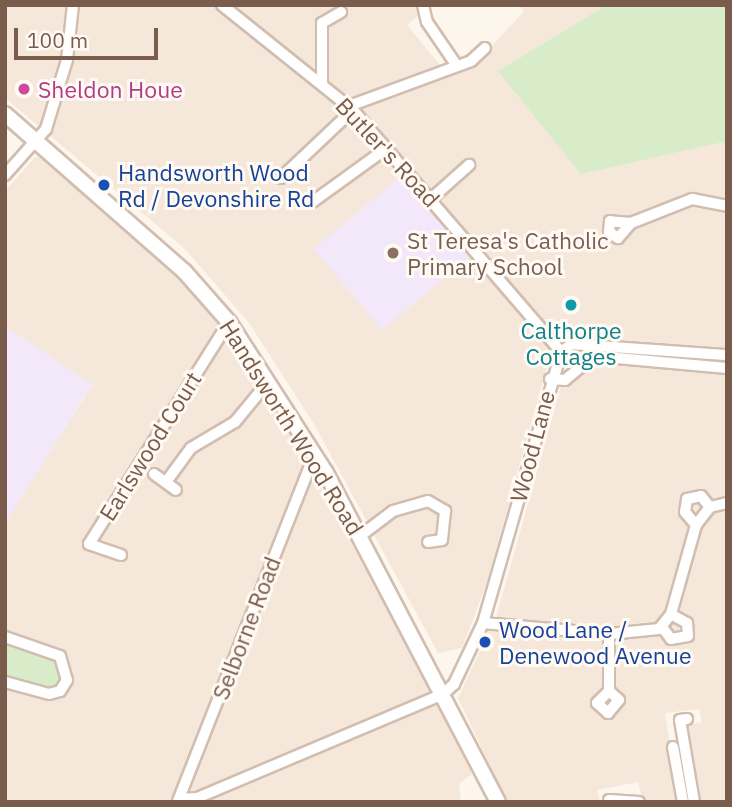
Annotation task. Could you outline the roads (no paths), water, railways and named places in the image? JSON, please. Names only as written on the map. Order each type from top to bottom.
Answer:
[{"type":"main road","name":"Handsworth Wood Road","points":[[5,114],[184,271],[229,322],[314,455],[360,536],[498,802]]},
{"type":"street","points":[[5,175],[46,128],[67,60],[73,5]]},
{"type":"street","name":"Butler's Road","points":[[222,5],[351,108],[432,198],[561,352]]},
{"type":"street","points":[[423,5],[427,22],[457,66]]},
{"type":"street","points":[[322,83],[322,23],[341,12]]},
{"type":"street","points":[[281,178],[351,108],[457,66],[485,48]]},
{"type":"street","points":[[311,203],[387,148]]},
{"type":"street","points":[[432,198],[470,164]]},
{"type":"street","points":[[631,223],[692,199],[727,206]]},
{"type":"street","name":"Earlswood Court","points":[[121,555],[89,544],[229,322]]},
{"type":"street","points":[[561,352],[572,344],[727,355]]},
{"type":"street","name":"Wood Lane","points":[[443,694],[454,684],[483,623],[550,379],[561,352]]},
{"type":"street","points":[[550,379],[565,380],[594,356],[727,368]]},
{"type":"street","points":[[166,482],[191,448],[235,422],[268,382]]},
{"type":"street","name":"Selborne Road","points":[[178,800],[314,455]]},
{"type":"street","points":[[154,474],[176,490]]},
{"type":"street","points":[[696,524],[685,512],[687,499],[701,496],[710,507]]},
{"type":"street","points":[[360,536],[393,511],[428,500],[445,511],[442,540],[428,542]]},
{"type":"street","points":[[483,623],[609,634],[662,627],[671,614],[696,524],[710,507],[727,503]]},
{"type":"street","points":[[662,627],[671,639],[688,636],[687,623],[671,614]]},
{"type":"street","points":[[609,634],[609,691]]},
{"type":"street","points":[[5,637],[60,656],[67,680],[60,691],[49,694],[5,682]]},
{"type":"street","points":[[178,800],[197,798],[443,694]]},
{"type":"street","points":[[687,719],[680,720],[694,802]]},
{"type":"street","points":[[673,747],[683,802]]},
{"type":"street","points":[[609,800],[639,802]]},
{"type":"place","name":"Sheldon Houe","points":[[24,89]]},
{"type":"place","name":"Handsworth Wood Rd / Devonshire Rd","points":[[104,185]]},
{"type":"place","name":"St Teresa's Catholic Primary School","points":[[393,253]]},
{"type":"place","name":"Calthorpe Cottages","points":[[571,305]]},
{"type":"place","name":"Wood Lane / Denewood Avenue","points":[[485,642]]}]
